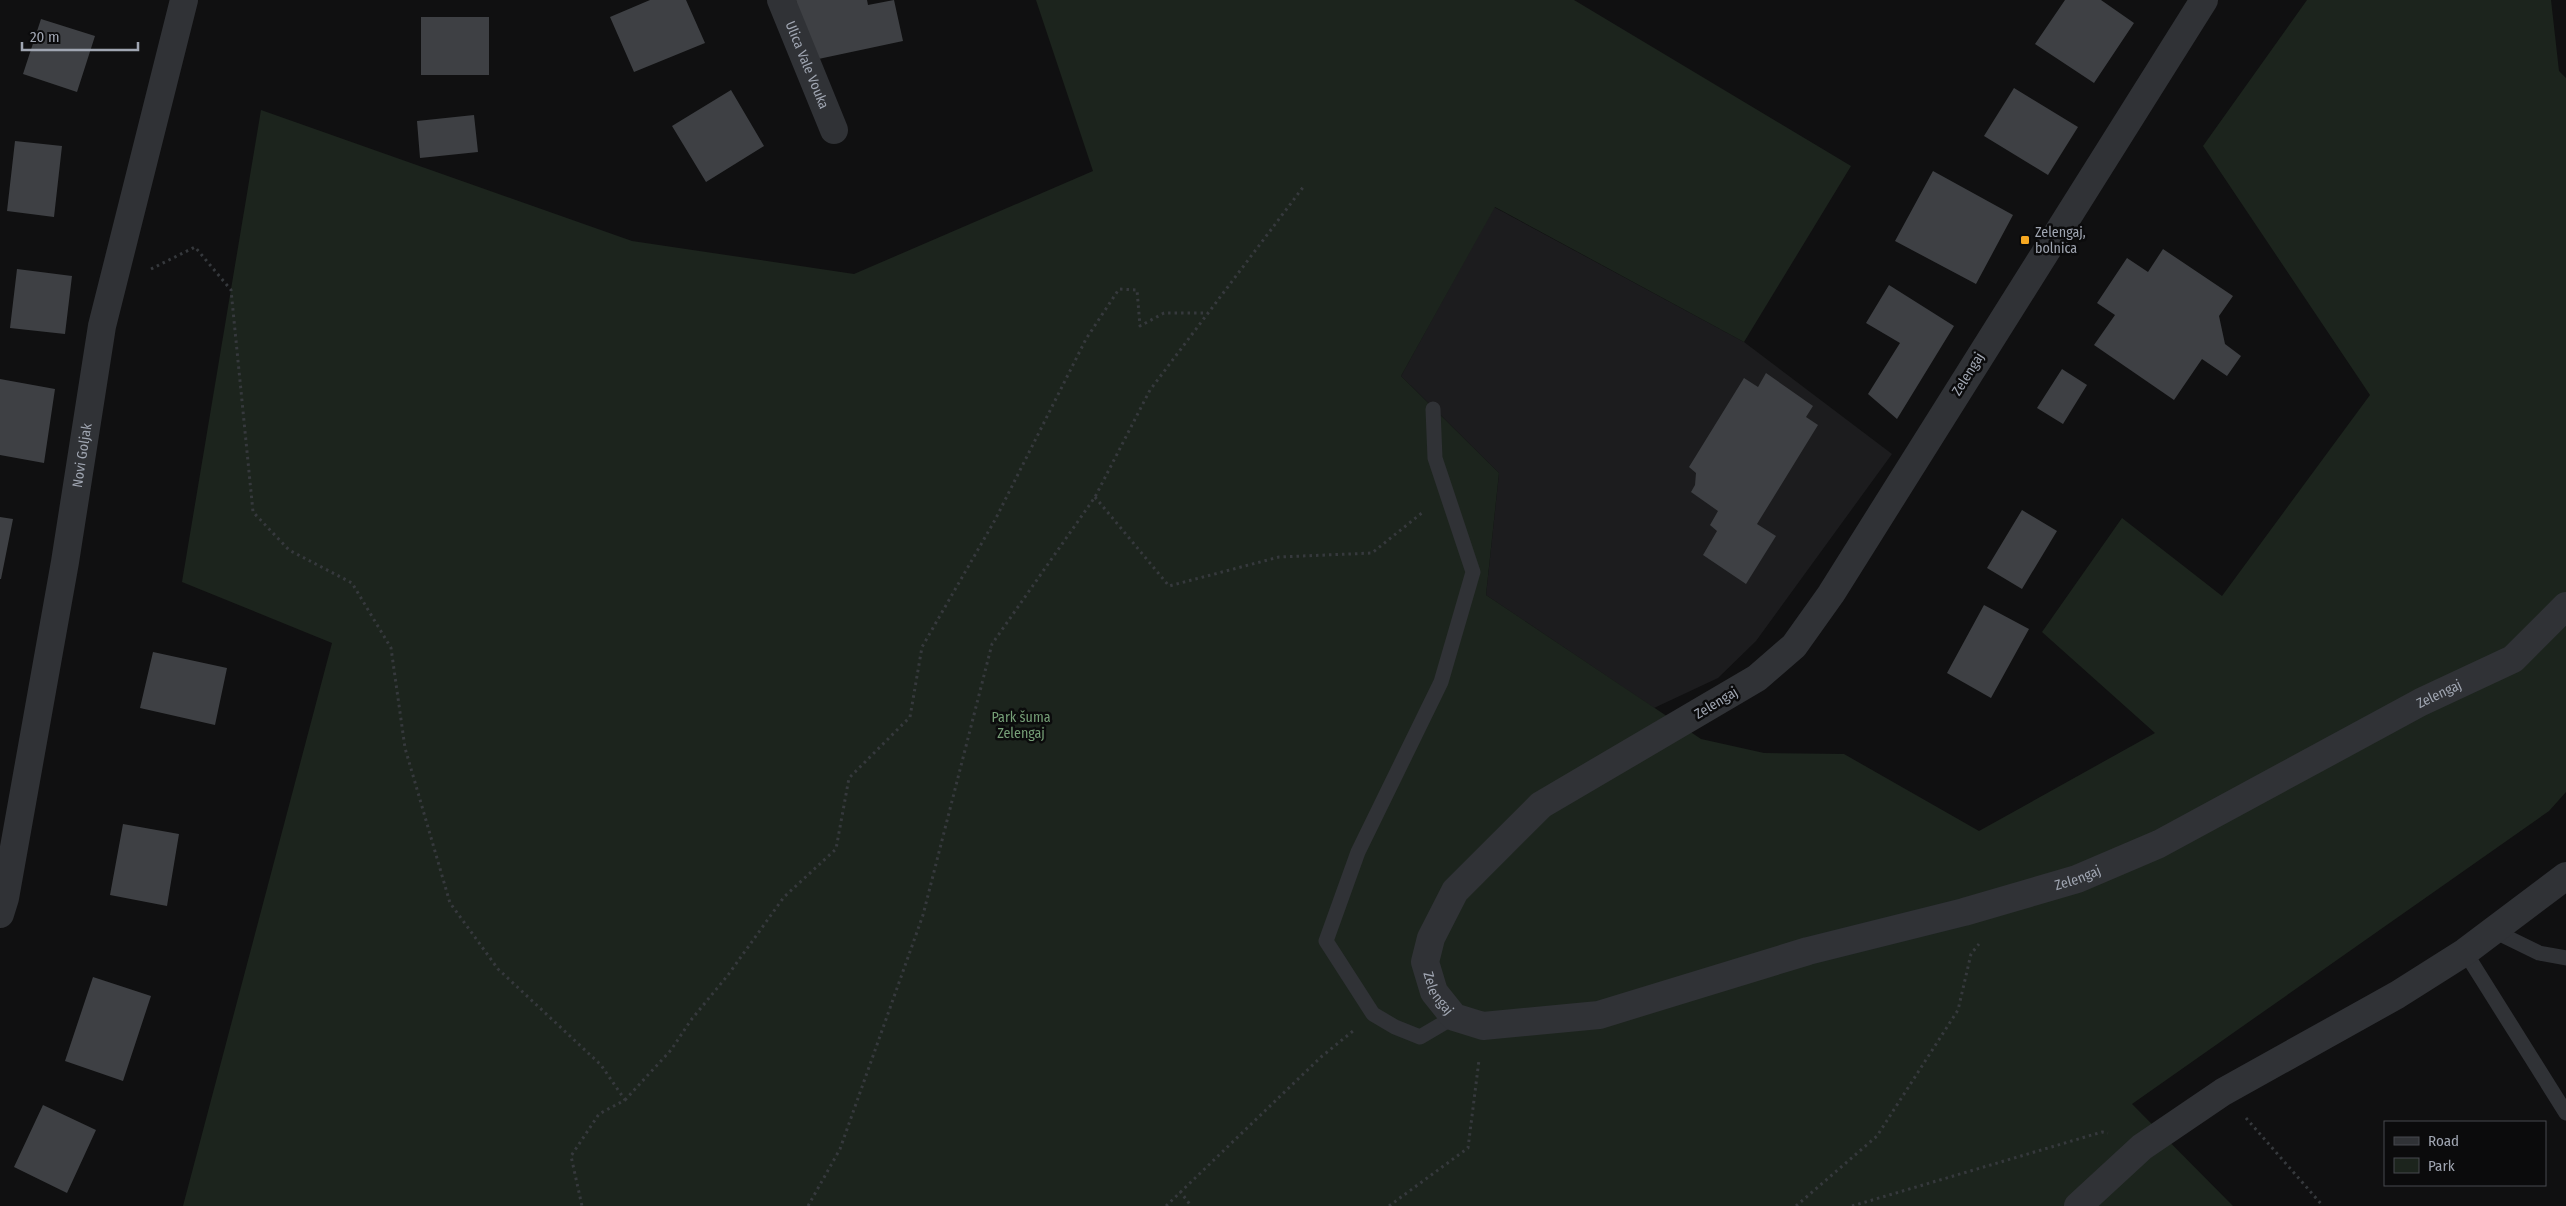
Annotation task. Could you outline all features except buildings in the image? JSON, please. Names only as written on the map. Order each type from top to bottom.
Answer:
[{"type":"street","name":"Novi Goljak","points":[[0,914],[5,898],[63,572],[102,326],[184,0]]},
{"type":"street","name":"Ulica Vale Vouka","points":[[781,0],[834,130]]},
{"type":"street","name":"Zelengaj","points":[[2204,0],[1831,594],[1794,646],[1757,678],[1541,805],[1456,891],[1432,938],[1425,962],[1434,992],[1454,1017],[1483,1026],[1599,1015],[1808,951],[1964,912],[2077,879],[2159,844],[2421,702],[2513,659],[2566,606]]},
{"type":"street","points":[[2078,1206],[2142,1147],[2223,1092],[2397,994],[2465,952],[2566,876]]},
{"type":"lane","points":[[1433,409],[1435,458],[1473,572],[1441,682],[1358,852],[1326,941],[1373,1014],[1395,1027],[1420,1037],[1454,1017]]},
{"type":"lane","points":[[2494,931],[2539,953],[2566,958]]},
{"type":"lane","points":[[2465,952],[2566,1113]]},
{"type":"path","points":[[808,1206],[840,1149],[923,915],[992,644],[1095,498],[1150,390],[1304,186]]},
{"type":"path","points":[[112,288],[196,247],[231,290],[253,512],[289,550],[352,583],[391,648],[405,748],[450,903],[498,969],[601,1065],[625,1100]]},
{"type":"path","points":[[582,1206],[571,1156],[599,1114],[625,1100],[671,1050],[691,1020],[728,975],[784,897],[836,849],[850,778],[910,717],[922,647],[995,520],[1086,339],[1119,289],[1137,290],[1140,326],[1164,313],[1209,312]]},
{"type":"path","points":[[1095,498],[1169,586],[1279,557],[1372,553],[1447,492]]},
{"type":"path","points":[[1796,1206],[1877,1136],[1958,1010],[1971,954],[1980,942]]},
{"type":"path","points":[[1166,1206],[1322,1057],[1373,1014]]},
{"type":"path","points":[[1389,1206],[1468,1148],[1480,1054]]},
{"type":"path","points":[[2223,1092],[2323,1206]]},
{"type":"path","points":[[1852,1206],[2102,1132],[2116,1136],[2132,1136],[2142,1147]]},
{"type":"path","points":[[1180,1192],[1191,1206]]},
{"type":"shaded area","points":[[1494,207],[1744,342],[1892,454],[1756,641],[1718,678],[1654,708],[1486,595],[1499,473],[1401,376]]},
{"type":"green space","name":"Park šuma Zelengaj","points":[[1036,0],[1574,0],[1851,166],[1744,342],[1495,207],[1401,376],[1499,473],[1486,595],[1701,739],[1764,753],[1844,754],[1979,831],[2155,733],[2042,632],[2122,518],[2222,596],[2370,395],[2203,146],[2307,0],[2551,0],[2559,71],[2566,78],[2566,792],[2549,811],[2132,1104],[2233,1206],[183,1206],[332,643],[182,582],[261,110],[632,241],[854,274],[1093,171]]},
{"type":"place","name":"Zelengaj, bolnica","points":[[2025,240]]}]
